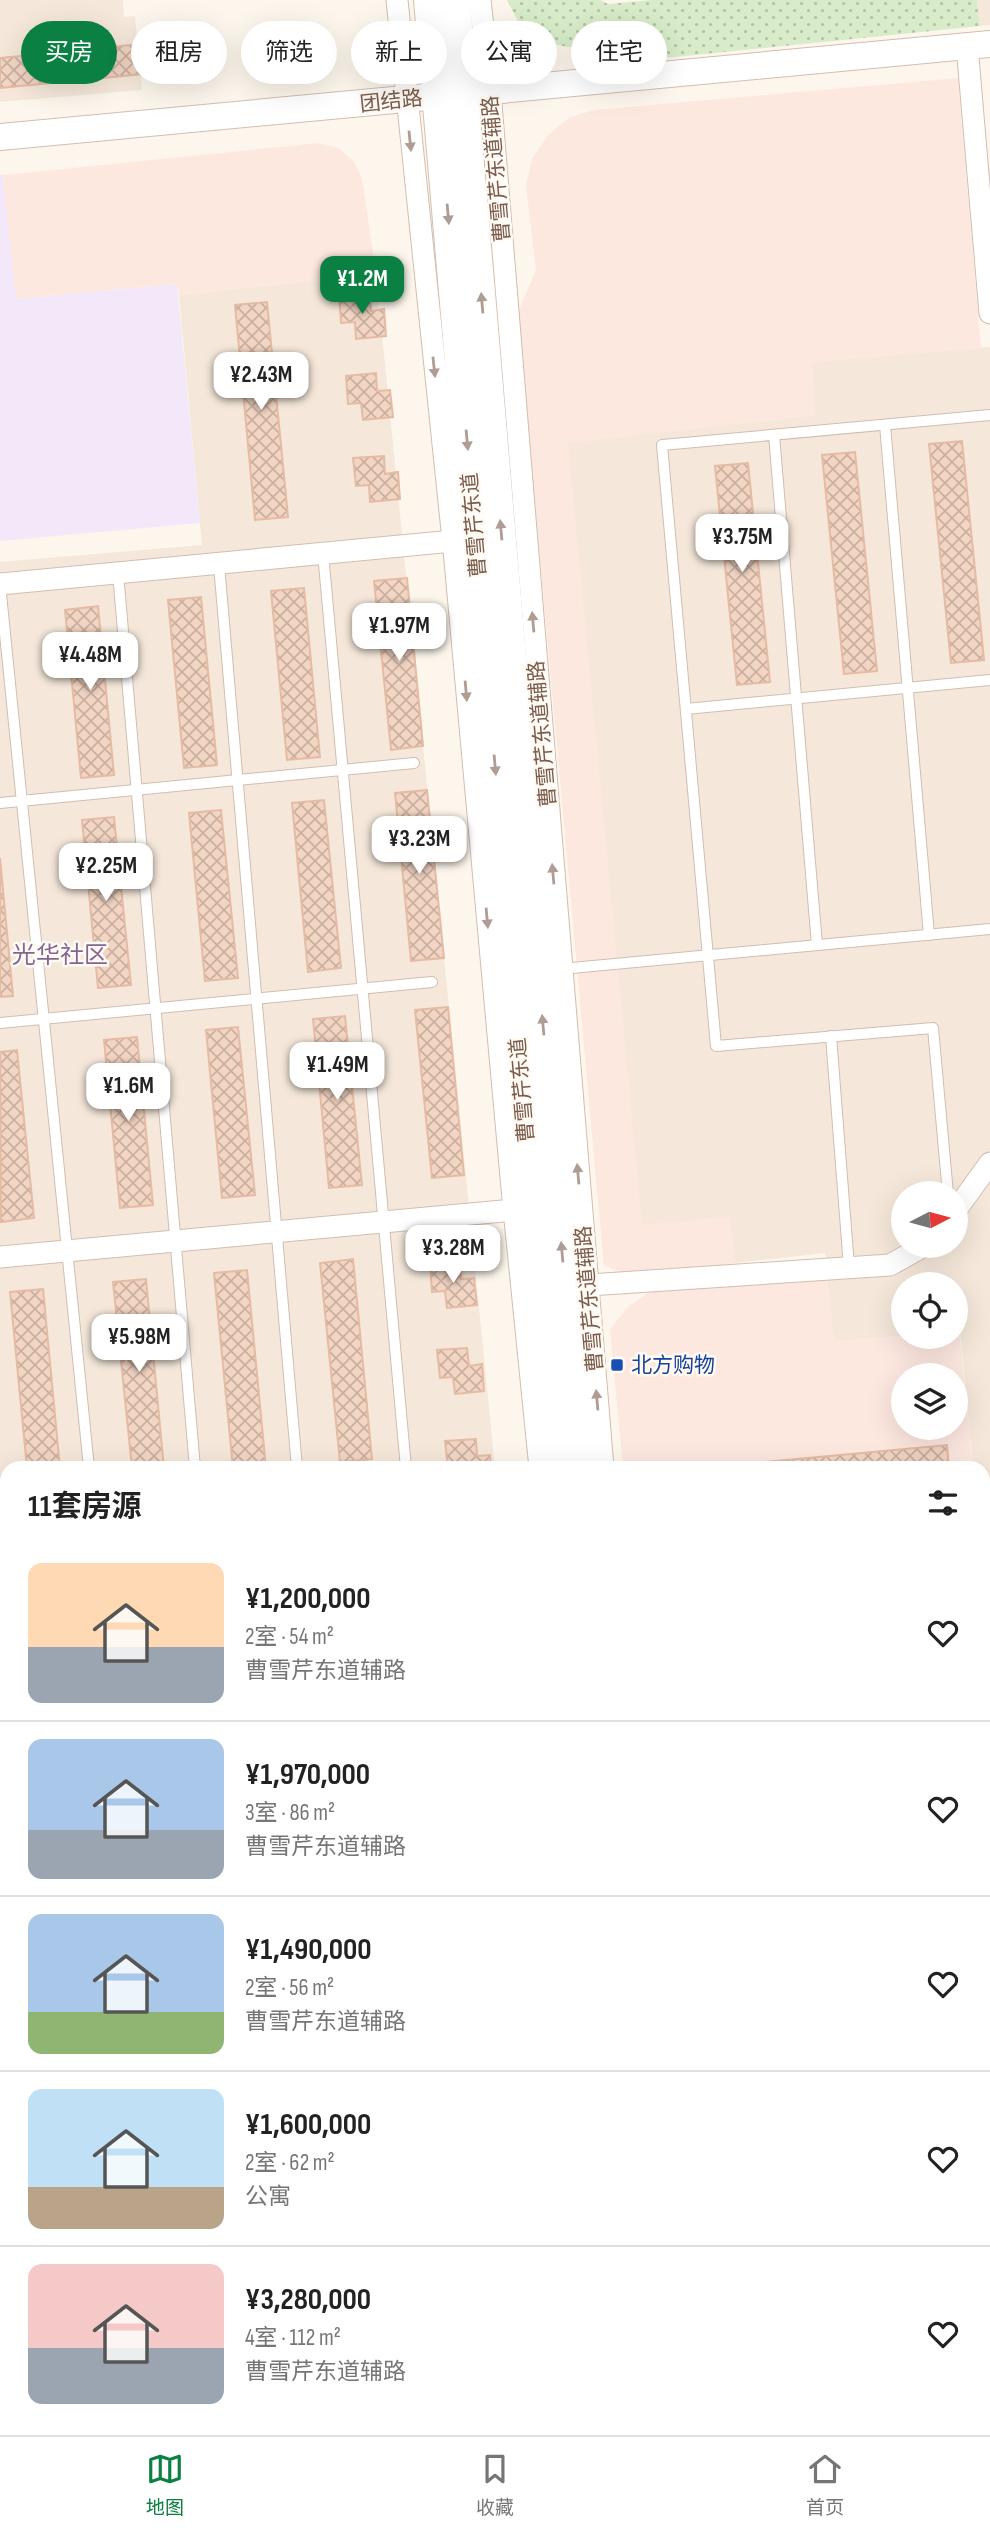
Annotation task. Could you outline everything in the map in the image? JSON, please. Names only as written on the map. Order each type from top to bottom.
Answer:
[{"type":"main road","name":"曹雪芹东道","points":[[429,0],[464,95],[555,1461]]},
{"type":"main road","name":"曹雪芹东道","points":[[455,0],[576,1286],[580,1461]]},
{"type":"street","points":[[397,0],[453,541],[539,1461]]},
{"type":"street","name":"曹雪芹东道辅路","points":[[480,0],[464,95],[561,969],[576,1286],[602,1461]]},
{"type":"street","points":[[978,45],[990,313]]},
{"type":"street","name":"团结路","points":[[0,137],[978,45]]},
{"type":"street","points":[[0,584],[453,541]]},
{"type":"street","points":[[968,1193],[990,1163]]},
{"type":"street","points":[[0,1257],[514,1210]]},
{"type":"street","points":[[576,1286],[890,1265],[903,1258]]},
{"type":"lane","points":[[947,1181],[933,1028],[716,1046],[662,445],[990,415]]},
{"type":"lane","points":[[885,425],[929,935]]},
{"type":"lane","points":[[774,435],[817,945]]},
{"type":"lane","points":[[323,553],[405,1461]]},
{"type":"lane","points":[[219,565],[296,1461]]},
{"type":"lane","points":[[118,573],[194,1461]]},
{"type":"lane","points":[[0,584],[88,1461]]},
{"type":"lane","points":[[686,709],[990,680]]},
{"type":"lane","points":[[0,803],[414,763]]},
{"type":"lane","points":[[561,969],[990,929]]},
{"type":"lane","points":[[0,1023],[432,982]]},
{"type":"lane","points":[[831,1036],[849,1267]]},
{"type":"shaded area","points":[[0,0],[123,0],[124,17],[135,16],[135,21],[131,21],[131,84],[141,84],[142,90],[0,102]]},
{"type":"shaded area","points":[[977,0],[990,0],[990,25],[980,26]]},
{"type":"shaded area","points":[[958,78],[981,348],[812,362],[815,415],[568,443],[642,1225],[730,1217],[735,1263],[628,1275],[604,1265],[518,312],[536,270],[526,186],[532,159],[548,135],[570,117],[595,110]]},
{"type":"shaded area","points":[[319,143],[339,148],[354,162],[362,178],[376,274],[179,295],[176,284],[15,299],[3,175]]},
{"type":"shaded area","points":[[0,175],[3,175],[16,299],[177,284],[200,523],[0,541]]},
{"type":"shaded area","points":[[376,274],[494,1461],[0,1461],[0,562],[202,545],[179,295]]},
{"type":"shaded area","points":[[990,347],[990,1461],[972,1461],[968,1415],[968,1363],[963,1363],[962,1349],[968,1349],[968,1272],[891,1272],[891,1337],[833,1342],[825,1253],[628,1275],[604,1265],[530,446],[814,415],[811,362]]},
{"type":"shaded area","points":[[827,1275],[834,1342],[891,1337],[891,1349],[961,1349],[962,1363],[891,1363],[891,1440],[968,1440],[968,1419],[972,1461],[622,1461],[610,1329],[629,1306],[651,1291]]},
{"type":"green space","points":[[507,0],[600,0],[608,4],[652,0],[977,0],[980,26],[667,58],[667,21],[571,21],[571,47],[568,47],[557,45],[557,21],[518,21]]},
{"type":"building","points":[[131,45],[131,75],[117,77],[117,46]]},
{"type":"building","points":[[21,56],[21,84],[41,84],[0,88],[0,58]]},
{"type":"building","points":[[369,293],[371,311],[384,309],[386,336],[356,339],[355,322],[341,323],[339,295]]},
{"type":"building","points":[[267,302],[288,517],[255,520],[235,305]]},
{"type":"building","points":[[376,373],[377,391],[390,390],[393,417],[363,420],[361,403],[348,404],[346,376]]},
{"type":"building","points":[[962,441],[984,660],[951,663],[929,444]]},
{"type":"building","points":[[855,452],[877,671],[844,674],[822,455]]},
{"type":"building","points":[[384,456],[385,474],[398,472],[400,499],[370,502],[369,485],[356,486],[353,458]]},
{"type":"building","points":[[748,463],[770,682],[737,685],[715,466]]},
{"type":"building","points":[[407,578],[423,746],[391,750],[374,581]]},
{"type":"building","points":[[304,588],[320,757],[287,760],[271,591]]},
{"type":"building","points":[[201,597],[217,765],[184,768],[168,600]]},
{"type":"building","points":[[98,606],[114,775],[81,778],[65,610]]},
{"type":"building","points":[[427,790],[444,958],[411,961],[395,793]]},
{"type":"building","points":[[324,800],[341,968],[308,972],[292,803]]},
{"type":"building","points":[[221,810],[238,978],[205,981],[189,813]]},
{"type":"building","points":[[114,817],[131,985],[98,988],[82,820]]},
{"type":"building","points":[[0,858],[13,996],[0,997]]},
{"type":"building","points":[[448,1007],[464,1175],[432,1178],[415,1010]]},
{"type":"building","points":[[345,1016],[362,1185],[329,1188],[313,1019]]},
{"type":"building","points":[[238,1027],[255,1195],[222,1198],[206,1030]]},
{"type":"building","points":[[137,1037],[153,1205],[120,1208],[104,1040]]},
{"type":"building","points":[[17,1050],[34,1218],[1,1222],[0,1052]]},
{"type":"building","points":[[353,1259],[372,1459],[340,1461],[320,1263]]},
{"type":"building","points":[[460,1261],[461,1279],[474,1278],[477,1305],[447,1308],[445,1291],[432,1292],[430,1264]]},
{"type":"building","points":[[247,1270],[265,1461],[232,1461],[214,1273]]},
{"type":"building","points":[[146,1279],[163,1461],[131,1461],[113,1282]]},
{"type":"building","points":[[43,1289],[59,1461],[26,1461],[10,1292]]},
{"type":"building","points":[[467,1348],[469,1366],[482,1364],[484,1391],[455,1394],[453,1377],[440,1378],[437,1350]]},
{"type":"building","points":[[476,1439],[477,1456],[490,1455],[490,1461],[447,1461],[445,1441]]},
{"type":"building","points":[[947,1445],[948,1461],[776,1461]]},
{"type":"place","name":"北方购物","points":[[617,1365]]},
{"type":"district","name":"光华社区","points":[[60,955]]}]
